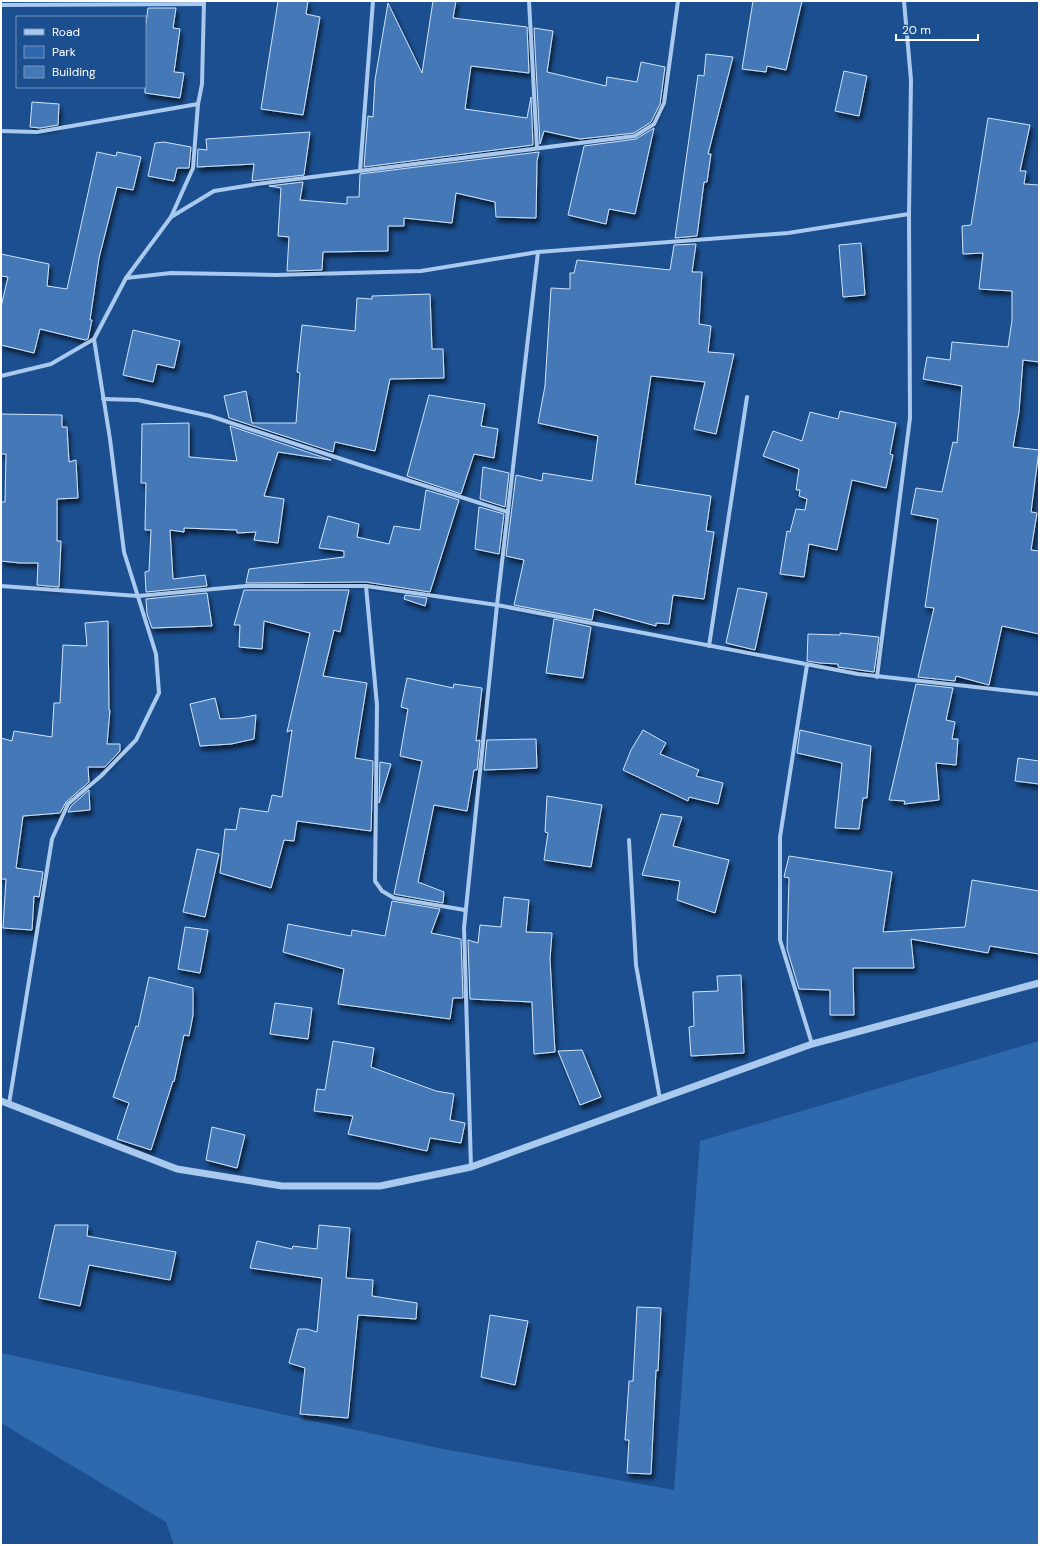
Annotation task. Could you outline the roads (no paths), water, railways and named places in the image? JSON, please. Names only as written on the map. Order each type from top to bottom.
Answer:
[{"type":"street","points":[[360,171],[373,1]]},
{"type":"street","points":[[529,1],[537,148]]},
{"type":"street","points":[[171,217],[214,191],[257,184],[635,136],[654,124],[664,103],[678,1]]},
{"type":"street","points":[[877,677],[910,418],[910,80],[904,1]]},
{"type":"street","points":[[1,5],[204,3],[202,84],[198,104],[193,168],[171,217],[126,278],[94,339],[51,364],[1,376]]},
{"type":"street","points":[[1,131],[37,132],[198,104]]},
{"type":"street","points":[[126,278],[171,273],[276,275],[421,271],[538,252],[788,233],[909,214]]},
{"type":"street","points":[[471,1167],[464,928],[465,910],[497,605],[538,252]]},
{"type":"street","points":[[9,1105],[52,839],[68,804],[101,776],[136,740],[158,693],[156,654],[124,552],[110,439],[94,339]]},
{"type":"street","points":[[709,646],[747,397]]},
{"type":"street","points":[[103,399],[138,400],[210,416],[508,512]]},
{"type":"street","points":[[1,586],[138,596],[246,586],[366,586],[497,605],[807,665],[877,677],[1039,694]]},
{"type":"street","points":[[366,586],[378,705],[375,881],[382,891],[394,898],[465,910]]},
{"type":"street","points":[[807,665],[780,836],[780,940],[812,1044]]},
{"type":"street","points":[[629,840],[636,965],[660,1099]]},
{"type":"street","points":[[1,1101],[177,1170],[282,1186],[380,1186],[471,1167],[812,1044],[1039,983]]}]
